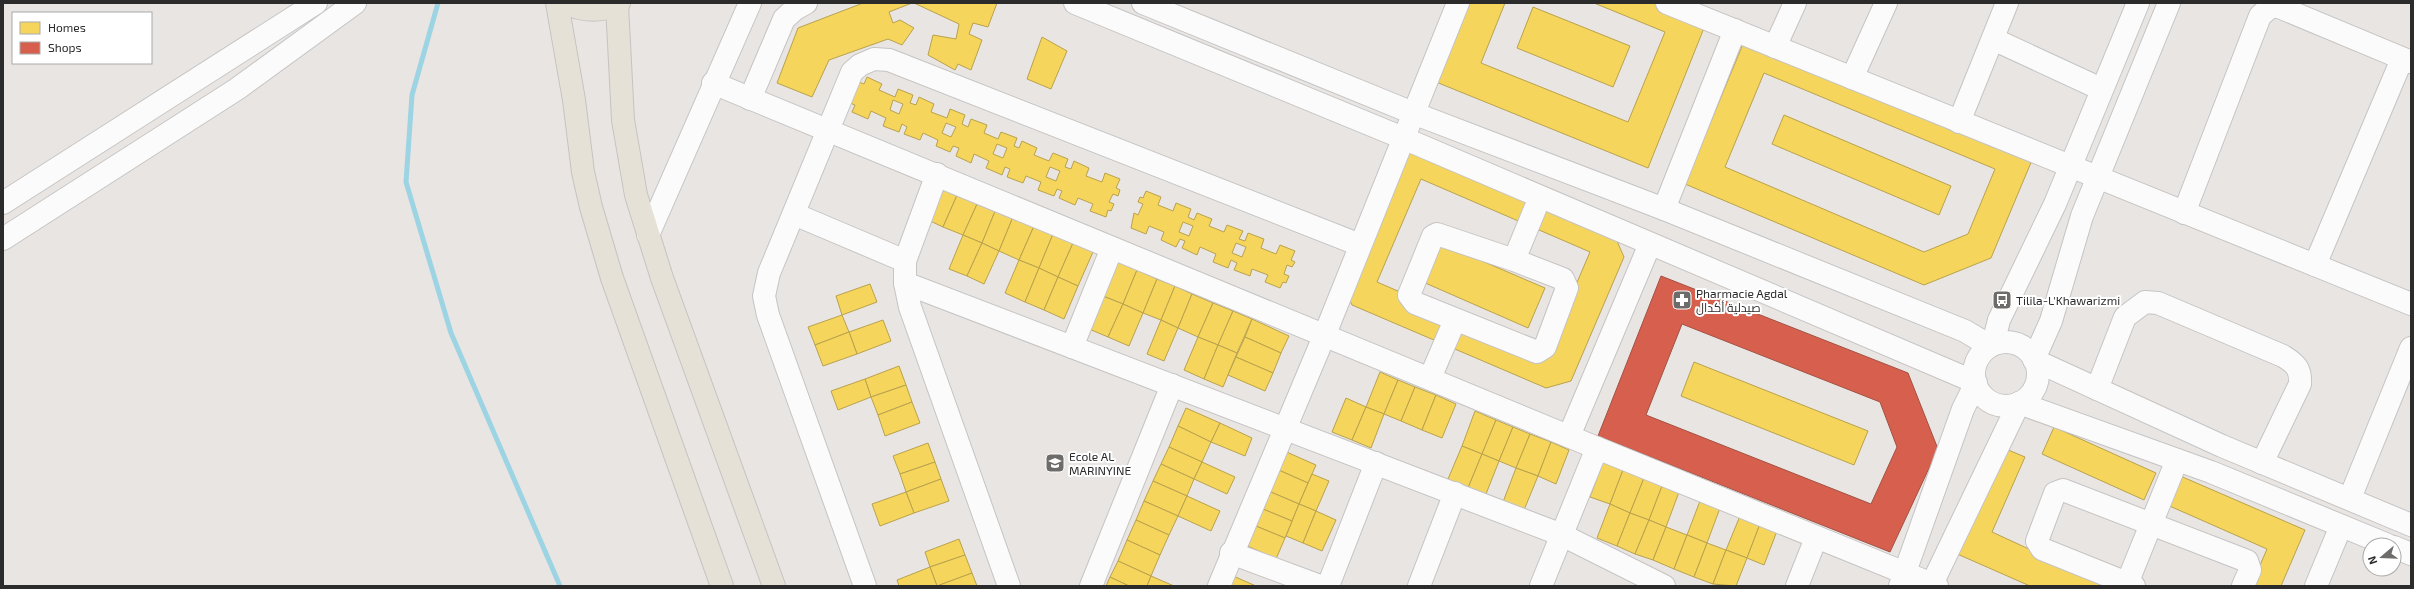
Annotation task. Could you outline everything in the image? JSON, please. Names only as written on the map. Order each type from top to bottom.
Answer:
[{"type":"main road","points":[[558,3],[574,100],[583,172],[595,221],[612,278],[722,586]]},
{"type":"main road","points":[[567,3],[585,9],[601,9],[618,4],[625,135],[636,195],[648,236],[774,586]]},
{"type":"street","points":[[3,203],[316,3]]},
{"type":"street","points":[[3,239],[237,88],[355,3]]},
{"type":"street","points":[[648,236],[713,83],[750,3]]},
{"type":"street","points":[[750,99],[784,19],[795,9],[806,3]]},
{"type":"street","points":[[1075,3],[1403,138],[1975,383],[1982,395],[1993,403],[2001,406],[2019,403],[2028,397],[2036,384],[2038,370],[2034,359],[2024,347],[2009,342],[1992,345],[1954,327],[1664,209],[1413,113],[1143,3]]},
{"type":"street","points":[[1219,586],[1231,553],[1325,334],[1458,3]]},
{"type":"street","points":[[1667,3],[1706,11],[1735,30],[1775,47],[2184,214],[2411,304]]},
{"type":"street","points":[[1775,47],[1795,3]]},
{"type":"street","points":[[1852,78],[1886,3]]},
{"type":"street","points":[[1959,122],[2007,3]]},
{"type":"street","points":[[1902,580],[1963,409],[1975,383],[1976,362],[1992,345],[1999,320],[2071,167],[2101,89],[2138,3]]},
{"type":"street","points":[[2034,359],[2046,335],[2082,216],[2169,3]]},
{"type":"street","points":[[2184,214],[2260,16],[2270,7],[2279,7],[2406,60],[2315,265]]},
{"type":"street","points":[[1664,209],[1735,30]]},
{"type":"street","points":[[1993,39],[2101,89]]},
{"type":"street","points":[[865,586],[768,315],[764,296],[769,273],[794,214],[826,130],[852,72],[860,64],[874,60],[889,60],[1360,245]]},
{"type":"street","points":[[713,83],[937,174],[1112,248],[1325,334],[1816,538],[1902,580],[1933,585],[2019,403]]},
{"type":"street","points":[[937,174],[905,261],[905,283],[910,307],[1009,586]]},
{"type":"street","points":[[1514,260],[1540,197]]},
{"type":"street","points":[[794,214],[905,261]]},
{"type":"street","points":[[1441,234],[1563,279],[1566,283],[1567,288],[1545,347],[1542,351],[1537,352],[1455,320],[1415,303],[1410,294],[1433,236],[1441,234]]},
{"type":"street","points":[[1569,436],[1650,244]]},
{"type":"street","points":[[1072,347],[1112,248]]},
{"type":"street","points":[[905,283],[1172,384],[1562,535],[1664,586]]},
{"type":"street","points":[[2097,389],[2125,317],[2144,302],[2158,303],[2283,356],[2295,363],[2300,373],[2300,384],[2262,463]]},
{"type":"street","points":[[1430,378],[1455,320]]},
{"type":"street","points":[[2350,498],[2411,348]]},
{"type":"street","points":[[2034,359],[2222,446],[2322,486],[2411,525]]},
{"type":"street","points":[[1091,586],[1172,384]]},
{"type":"street","points":[[2019,403],[2211,472],[2368,537]]},
{"type":"street","points":[[2211,472],[2222,446]]},
{"type":"street","points":[[1541,586],[1597,448]]},
{"type":"street","points":[[2177,460],[2152,522],[2129,585],[2042,549],[2037,541],[2055,493],[2063,490],[2152,522],[2247,561],[2250,570],[2244,586]]},
{"type":"street","points":[[1328,586],[1376,463]]},
{"type":"street","points":[[2312,514],[2322,486]]},
{"type":"street","points":[[1425,584],[1455,493]]},
{"type":"street","points":[[2316,586],[2341,526]]},
{"type":"street","points":[[1797,586],[1816,538]]},
{"type":"street","points":[[1231,553],[1320,586]]},
{"type":"building: Homes","points":[[863,3],[912,3],[889,12],[893,23],[900,20],[914,28],[902,45],[888,39],[829,60],[812,97],[777,83],[798,28]]},
{"type":"building: Homes","points":[[914,3],[997,3],[988,27],[973,23],[969,34],[982,40],[971,70],[958,64],[955,70],[928,55],[933,35],[956,39],[959,24]]},
{"type":"building: Homes","points":[[1468,3],[1505,3],[1481,63],[1628,122],[1665,32],[1594,3],[1686,3],[1710,13],[1648,168],[1436,82]]},
{"type":"building: Homes","points":[[1533,7],[1630,46],[1613,87],[1517,48]]},
{"type":"building: Homes","points":[[1748,32],[2035,153],[1991,258],[1924,285],[1685,184]],"holes":[[[1764,73],[1995,169],[1968,234],[1924,252],[1725,167]]]},
{"type":"building: Homes","points":[[1042,37],[1067,51],[1051,89],[1027,79]]},
{"type":"building: Homes","points":[[867,77],[882,84],[879,90],[895,97],[898,89],[913,95],[910,103],[916,105],[919,97],[934,104],[931,112],[947,118],[950,109],[965,115],[962,124],[968,127],[971,119],[987,125],[984,133],[998,139],[1001,132],[1017,138],[1014,146],[1019,148],[1022,141],[1037,148],[1034,155],[1049,161],[1053,153],[1068,159],[1065,167],[1071,169],[1074,161],[1089,168],[1086,176],[1102,182],[1105,173],[1120,179],[1116,188],[1120,190],[1118,196],[1113,194],[1109,202],[1114,204],[1111,211],[1108,210],[1106,217],[1090,211],[1093,204],[1078,198],[1075,205],[1059,198],[1062,191],[1057,189],[1054,196],[1038,190],[1041,182],[1026,176],[1023,183],[1007,177],[1010,169],[1005,167],[1002,175],[986,168],[989,161],[974,154],[971,163],[956,156],[959,148],[953,146],[950,152],[936,146],[938,140],[923,133],[920,140],[904,134],[907,127],[902,124],[899,132],[883,126],[886,118],[871,111],[868,119],[852,112],[855,105],[850,103],[859,82],[864,84]],"holes":[[[893,100],[903,104],[899,114],[890,110]],[[946,123],[956,127],[951,137],[942,133]],[[997,144],[1007,148],[1003,158],[993,154]],[[1050,167],[1060,171],[1056,181],[1046,177]]]},
{"type":"building: Homes","points":[[1784,115],[1951,186],[1939,215],[1772,144]]},
{"type":"building: Homes","points":[[1414,147],[1612,230],[1624,257],[1571,381],[1546,388],[1352,305],[1344,287],[1397,159]],"holes":[[[1421,179],[1590,252],[1546,355],[1377,282]]]},
{"type":"building: Homes","points":[[939,184],[958,193],[943,227],[924,218]]},
{"type":"building: Homes","points":[[1146,191],[1161,197],[1158,205],[1173,211],[1176,203],[1191,209],[1188,217],[1194,220],[1197,213],[1212,219],[1209,226],[1224,232],[1227,225],[1243,231],[1239,239],[1245,241],[1248,233],[1264,239],[1261,248],[1276,254],[1280,245],[1295,251],[1291,260],[1295,262],[1292,267],[1287,265],[1284,274],[1289,276],[1286,283],[1283,282],[1280,288],[1265,282],[1268,275],[1252,269],[1250,276],[1234,270],[1237,263],[1231,260],[1228,268],[1213,262],[1216,254],[1200,247],[1197,255],[1182,248],[1185,241],[1180,239],[1176,247],[1161,240],[1164,232],[1149,226],[1146,234],[1131,228],[1134,213],[1138,215],[1143,204],[1138,202],[1140,197],[1143,198]],"holes":[[[1183,222],[1193,226],[1189,236],[1179,232]],[[1236,243],[1246,247],[1242,257],[1232,253]]]},
{"type":"building: Homes","points":[[958,193],[978,202],[963,235],[943,227]]},
{"type":"building: Homes","points":[[978,202],[996,209],[982,243],[963,235]]},
{"type":"building: Homes","points":[[996,209],[1013,217],[999,251],[982,243]]},
{"type":"building: Homes","points":[[1013,217],[1034,226],[1019,260],[999,251]]},
{"type":"building: Homes","points":[[1034,226],[1053,234],[1039,268],[1019,260]]},
{"type":"building: Homes","points":[[1053,234],[1073,243],[1058,277],[1039,268]]},
{"type":"building: Homes","points":[[963,235],[982,243],[967,276],[949,269]]},
{"type":"building: Homes","points":[[982,243],[999,251],[984,284],[967,276]]},
{"type":"building: Homes","points":[[1073,243],[1093,252],[1078,286],[1058,277]]},
{"type":"building: Homes","points":[[1440,243],[1545,288],[1528,328],[1423,282]]},
{"type":"building: Homes","points":[[1019,260],[1039,268],[1025,302],[1005,293]]},
{"type":"building: Homes","points":[[1118,262],[1137,270],[1123,304],[1103,296]]},
{"type":"building: Homes","points":[[1039,268],[1058,277],[1044,310],[1025,302]]},
{"type":"building: Homes","points":[[1137,270],[1157,279],[1143,313],[1123,304]]},
{"type":"building: Homes","points":[[1058,277],[1078,286],[1064,319],[1044,310]]},
{"type":"building: Homes","points":[[1157,279],[1175,286],[1161,320],[1143,313]]},
{"type":"building: Homes","points":[[870,284],[877,302],[842,315],[836,296]]},
{"type":"building: Homes","points":[[1175,286],[1192,294],[1178,328],[1161,320]]},
{"type":"building: Homes","points":[[1192,294],[1213,303],[1198,337],[1178,328]]},
{"type":"building: Homes","points":[[1103,296],[1123,304],[1108,337],[1089,329]]},
{"type":"building: Homes","points":[[1213,303],[1233,311],[1218,345],[1198,337]]},
{"type":"building: Homes","points":[[1123,304],[1143,313],[1129,346],[1108,337]]},
{"type":"building: Homes","points":[[1233,311],[1252,319],[1237,353],[1218,345]]},
{"type":"building: Homes","points":[[842,315],[849,332],[815,345],[808,327]]},
{"type":"building: Homes","points":[[1252,319],[1289,336],[1281,353],[1245,337]]},
{"type":"building: Homes","points":[[883,320],[891,341],[857,354],[849,332]]},
{"type":"building: Homes","points":[[1161,320],[1178,328],[1164,361],[1147,354]]},
{"type":"building: Homes","points":[[849,332],[857,354],[823,366],[815,345]]},
{"type":"building: Homes","points":[[1198,337],[1218,345],[1204,379],[1184,370]]},
{"type":"building: Homes","points":[[1245,337],[1281,353],[1273,373],[1236,357]]},
{"type":"building: Homes","points":[[1218,345],[1237,353],[1223,387],[1204,379]]},
{"type":"building: Homes","points":[[1236,357],[1273,373],[1265,391],[1228,375]]},
{"type":"building: Homes","points":[[1694,362],[1868,431],[1854,465],[1681,396]]},
{"type":"building: Homes","points":[[899,366],[906,385],[871,397],[865,379]]},
{"type":"building: Homes","points":[[1380,372],[1398,380],[1384,414],[1366,407]]},
{"type":"building: Homes","points":[[865,379],[871,397],[838,410],[831,391]]},
{"type":"building: Homes","points":[[1398,380],[1415,387],[1401,421],[1384,414]]},
{"type":"building: Homes","points":[[906,385],[912,402],[878,415],[871,397]]},
{"type":"building: Homes","points":[[1415,387],[1436,395],[1422,430],[1401,421]]},
{"type":"building: Homes","points":[[1436,395],[1456,404],[1442,438],[1422,430]]},
{"type":"building: Homes","points":[[1346,398],[1366,407],[1352,440],[1332,432]]},
{"type":"building: Homes","points":[[912,402],[920,423],[885,436],[878,415]]},
{"type":"building: Homes","points":[[1366,407],[1384,414],[1371,448],[1352,440]]},
{"type":"building: Homes","points":[[1186,408],[1220,423],[1211,442],[1178,426]]},
{"type":"building: Homes","points":[[1475,411],[1496,420],[1482,454],[1462,446]]},
{"type":"building: Homes","points":[[1496,420],[1513,427],[1499,461],[1482,454]]},
{"type":"building: Homes","points":[[1220,423],[1252,438],[1245,456],[1211,442]]},
{"type":"building: Homes","points":[[1178,426],[1211,442],[1202,462],[1169,447]]},
{"type":"building: Homes","points":[[1513,427],[1530,434],[1516,468],[1499,461]]},
{"type":"building: Homes","points":[[2054,427],[2156,473],[2144,500],[2042,454]]},
{"type":"building: Homes","points":[[1530,434],[1551,442],[1538,476],[1516,468]]},
{"type":"building: Homes","points":[[1551,442],[1569,450],[1556,484],[1538,476]]},
{"type":"building: Homes","points":[[928,443],[935,462],[900,474],[893,456]]},
{"type":"building: Homes","points":[[1462,446],[1482,454],[1468,488],[1448,479]]},
{"type":"building: Homes","points":[[1169,447],[1202,462],[1194,479],[1161,464]]},
{"type":"building: Homes","points":[[2001,447],[2025,457],[1992,532],[2109,586],[2030,586],[1955,553]]},
{"type":"building: Homes","points":[[1282,450],[1316,465],[1308,483],[1274,468]]},
{"type":"building: Homes","points":[[1482,454],[1499,461],[1486,494],[1468,488]]},
{"type":"building: Homes","points":[[935,462],[941,479],[906,492],[900,474]]},
{"type":"building: Homes","points":[[1202,462],[1235,477],[1227,494],[1194,479]]},
{"type":"building: Homes","points":[[1603,462],[1623,470],[1610,504],[1590,497]]},
{"type":"building: Homes","points":[[1161,464],[1194,479],[1187,496],[1153,481]]},
{"type":"building: Homes","points":[[1274,468],[1308,483],[1299,504],[1266,490]]},
{"type":"building: Homes","points":[[1516,468],[1538,476],[1524,510],[1503,502]]},
{"type":"building: Homes","points":[[1623,470],[1644,478],[1630,513],[1610,504]]},
{"type":"building: Homes","points":[[1312,474],[1329,481],[1316,511],[1299,504]]},
{"type":"building: Homes","points":[[2178,475],[2305,530],[2281,586],[2251,586],[2267,549],[2165,504]]},
{"type":"building: Homes","points":[[1644,478],[1662,486],[1649,520],[1630,513]]},
{"type":"building: Homes","points":[[941,479],[949,501],[914,513],[906,492]]},
{"type":"building: Homes","points":[[1153,481],[1187,496],[1178,516],[1144,501]]},
{"type":"building: Homes","points":[[1662,486],[1679,492],[1666,527],[1649,520]]},
{"type":"building: Homes","points":[[1266,490],[1299,504],[1292,521],[1258,507]]},
{"type":"building: Homes","points":[[906,492],[914,513],[880,526],[872,504]]},
{"type":"building: Homes","points":[[1187,496],[1220,511],[1211,531],[1178,516]]},
{"type":"building: Homes","points":[[1144,501],[1178,516],[1169,535],[1136,520]]},
{"type":"building: Homes","points":[[1700,501],[1720,508],[1707,543],[1687,535]]},
{"type":"building: Homes","points":[[1299,504],[1316,511],[1303,543],[1286,536]]},
{"type":"building: Homes","points":[[1610,504],[1630,513],[1617,546],[1597,538]]},
{"type":"building: Homes","points":[[1258,507],[1292,521],[1285,538],[1251,524]]},
{"type":"building: Homes","points":[[1316,511],[1336,520],[1322,551],[1303,543]]},
{"type":"building: Homes","points":[[1630,513],[1649,520],[1635,554],[1617,546]]},
{"type":"building: Homes","points":[[1740,516],[1760,524],[1747,558],[1726,550]]},
{"type":"building: Homes","points":[[1136,520],[1169,535],[1160,555],[1127,540]]},
{"type":"building: Homes","points":[[1649,520],[1666,527],[1653,560],[1635,554]]},
{"type":"building: Homes","points":[[1251,524],[1285,538],[1276,559],[1243,544]]},
{"type":"building: Homes","points":[[1760,524],[1777,531],[1764,565],[1747,558]]},
{"type":"building: Homes","points":[[1666,527],[1687,535],[1674,569],[1653,560]]},
{"type":"building: Homes","points":[[1687,535],[1707,543],[1694,577],[1674,569]]},
{"type":"building: Homes","points":[[959,539],[965,555],[930,567],[925,552]]},
{"type":"building: Homes","points":[[1127,540],[1160,555],[1151,576],[1118,561]]},
{"type":"building: Homes","points":[[1707,543],[1726,550],[1713,584],[1694,577]]},
{"type":"building: Homes","points":[[1726,550],[1747,558],[1736,586],[1713,584]]},
{"type":"building: Homes","points":[[965,555],[972,573],[937,586],[930,567]]},
{"type":"building: Homes","points":[[1118,561],[1151,576],[1147,586],[1129,586],[1110,577]]},
{"type":"building: Homes","points":[[930,567],[937,586],[899,586],[897,580]]},
{"type":"building: Homes","points":[[972,573],[977,586],[937,586]]},
{"type":"building: Homes","points":[[1231,575],[1256,586],[1226,586]]},
{"type":"building: Homes","points":[[1151,576],[1174,586],[1147,586]]},
{"type":"building: Homes","points":[[1110,577],[1129,586],[1106,586]]},
{"type":"building: Shops","points":[[1661,276],[1908,373],[1938,449],[1890,552],[1598,436]],"holes":[[[1682,324],[1880,402],[1897,447],[1871,504],[1646,415]]]},
{"type":"waterway","points":[[438,3],[412,95],[406,182],[451,333],[560,586]]},
{"type":"place","name":"Pharmacie Agdal صيدلية أكدال","points":[[1682,300]]},
{"type":"place","name":"Tilila-L'Khawarizmi","points":[[2002,300]]},
{"type":"place","name":"Ecole AL MARINYINE","points":[[1055,463]]}]
